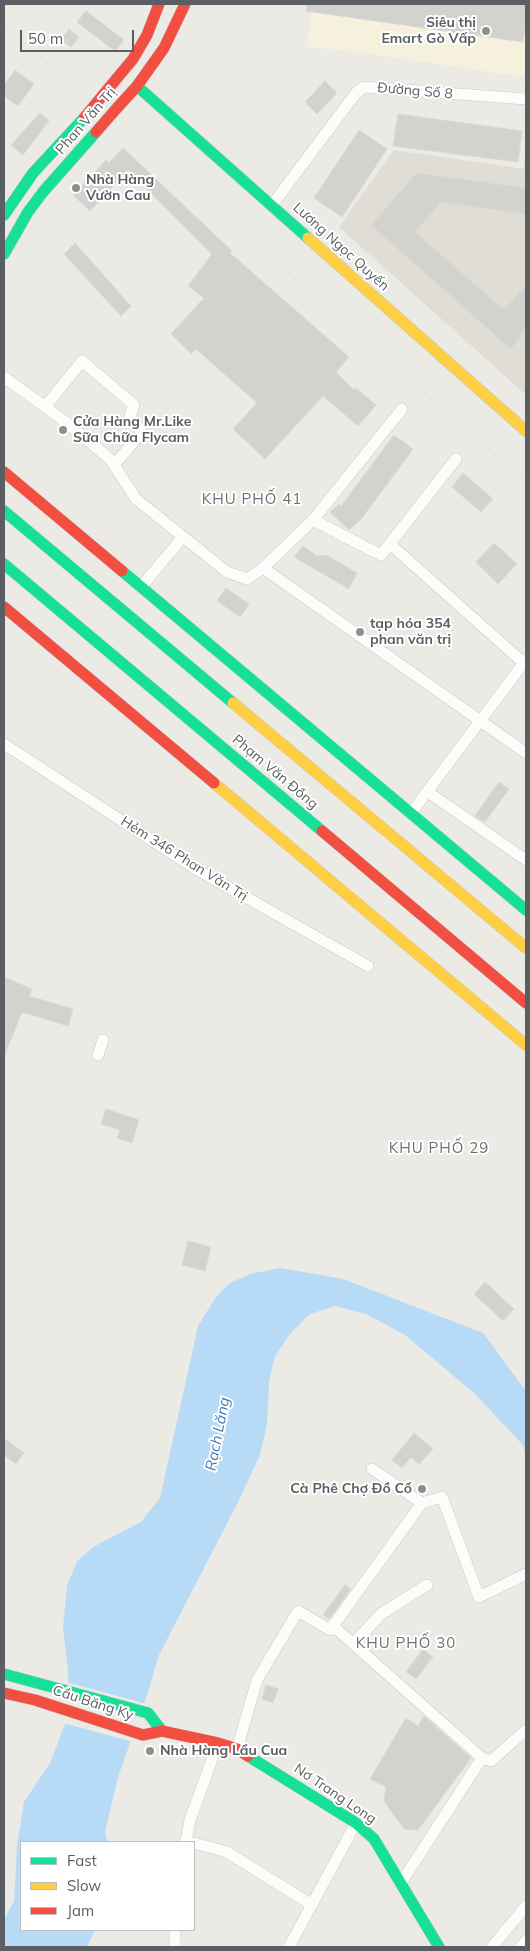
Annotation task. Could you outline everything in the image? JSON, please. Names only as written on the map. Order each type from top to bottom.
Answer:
[{"type":"main road","name":"Phan Văn Trị","points":[[6,207],[32,173],[84,118],[133,59],[148,34],[159,4]]},
{"type":"main road","name":"Phan Văn Trị","points":[[4,254],[28,212],[43,192],[137,86],[164,48],[186,4]]},
{"type":"main road","name":"Lương Ngọc Quyến","points":[[137,86],[526,431]]},
{"type":"main road","name":"Phạm Văn Đồng","points":[[4,472],[97,569],[526,948]]},
{"type":"main road","name":"Phạm Văn Đồng","points":[[4,511],[97,569],[141,587],[526,910]]},
{"type":"main road","name":"Phạm Văn Đồng","points":[[4,564],[526,1003]]},
{"type":"main road","points":[[4,607],[526,1045]]},
{"type":"main road","name":"Cầu Băng Ky","points":[[4,1674],[148,1713],[162,1731]]},
{"type":"main road","name":"Cầu Băng Ky","points":[[4,1693],[35,1700],[143,1735]]},
{"type":"main road","name":"Nơ Trang Long","points":[[143,1735],[162,1731],[237,1749],[356,1823],[374,1839],[439,1947]]},
{"type":"street","name":"Đường Số 8","points":[[272,205],[356,93],[364,87],[526,100]]},
{"type":"street","points":[[6,207],[28,212]]},
{"type":"street","points":[[45,407],[82,361],[102,377],[134,405],[130,416],[142,432],[114,464]]},
{"type":"street","points":[[4,377],[110,459],[136,499],[227,572],[247,579],[263,568],[313,520],[402,409]]},
{"type":"street","points":[[313,520],[381,555],[456,458]]},
{"type":"street","points":[[141,587],[183,537]]},
{"type":"street","points":[[390,544],[525,663],[411,813]]},
{"type":"street","points":[[263,568],[526,753]]},
{"type":"street","name":"Hẻm 346 Phan Văn Trị","points":[[4,744],[194,868],[368,966]]},
{"type":"street","points":[[428,792],[526,860]]},
{"type":"street","points":[[98,1055],[103,1040]]},
{"type":"street","points":[[372,1468],[422,1503]]},
{"type":"street","points":[[237,1749],[257,1680],[298,1611],[330,1630],[422,1503],[442,1497],[479,1597],[526,1574]]},
{"type":"street","points":[[353,1644],[381,1614],[428,1585]]},
{"type":"street","points":[[333,1626],[482,1758],[491,1761],[526,1730]]},
{"type":"street","points":[[189,1841],[190,1820],[218,1743]]},
{"type":"street","points":[[401,1883],[482,1758]]},
{"type":"street","points":[[289,1947],[356,1823]]},
{"type":"street","points":[[195,1844],[227,1852],[312,1905]]},
{"type":"street","points":[[492,1947],[526,1906]]},
{"type":"street","points":[[175,1931],[175,1947]]},
{"type":"street","points":[[521,1947],[526,1941]]},
{"type":"shaded area","points":[[312,4],[526,4],[524,77],[343,50],[307,47]]},
{"type":"shaded area","points":[[526,148],[526,395],[339,227],[394,150],[524,169]]},
{"type":"water","name":"Rạch Lăng","points":[[280,1268],[343,1279],[483,1333],[526,1391],[526,1455],[523,1445],[474,1393],[405,1335],[366,1314],[335,1306],[310,1314],[290,1334],[275,1356],[269,1381],[267,1424],[260,1455],[237,1504],[159,1655],[118,1777],[105,1832],[107,1841],[20,1841],[20,1931],[95,1931],[87,1947],[4,1947],[4,1920],[14,1901],[17,1846],[24,1802],[50,1763],[69,1714],[68,1670],[63,1628],[67,1586],[77,1561],[95,1546],[141,1522],[160,1498],[198,1326],[216,1297],[230,1283],[250,1274]]},
{"type":"pier","points":[[66,1682],[147,1704],[133,1742],[63,1723],[67,1714]]},
{"type":"building","name":"Siêu thị Emart Gò Vấp","points":[[307,4],[526,4],[526,20],[523,42],[306,11]]},
{"type":"building","points":[[86,11],[124,40],[115,51],[77,22]]},
{"type":"building","points":[[69,29],[79,37],[71,47],[61,40]]},
{"type":"building","points":[[15,70],[34,84],[18,106],[4,96],[4,85]]},
{"type":"building","points":[[325,81],[337,93],[317,114],[305,102]]},
{"type":"building","points":[[40,113],[49,121],[23,155],[11,145]]},
{"type":"building","points":[[398,114],[522,131],[518,162],[393,146]]},
{"type":"building","points":[[359,130],[387,149],[342,217],[314,198]]},
{"type":"building","points":[[123,148],[232,251],[230,253],[349,357],[336,372],[354,390],[356,388],[376,405],[358,426],[323,396],[265,459],[233,429],[257,403],[196,349],[191,354],[171,334],[204,298],[188,286],[212,254],[128,170],[90,211],[73,195],[106,160],[109,163]]},
{"type":"building","points":[[417,173],[526,188],[526,214],[441,202],[415,232],[504,310],[526,285],[526,327],[511,349],[371,225]]},
{"type":"building","points":[[75,243],[131,306],[121,316],[64,254]]},
{"type":"building","points":[[394,435],[413,449],[362,518],[349,530],[330,512],[339,504],[341,506]]},
{"type":"building","points":[[463,473],[493,499],[481,512],[452,487]]},
{"type":"building","points":[[494,543],[517,564],[498,584],[476,562]]},
{"type":"building","points":[[303,546],[317,556],[326,555],[357,573],[349,589],[294,557]]},
{"type":"building","points":[[226,588],[249,604],[240,617],[217,601]]},
{"type":"building","points":[[499,782],[509,789],[485,822],[475,816]]},
{"type":"building","points":[[4,977],[32,989],[29,996],[73,1009],[68,1026],[22,1012],[4,1057]]},
{"type":"building","points":[[106,1109],[139,1120],[132,1143],[117,1138],[120,1130],[101,1124]]},
{"type":"building","points":[[188,1241],[211,1247],[205,1271],[182,1265]]},
{"type":"building","points":[[485,1282],[514,1309],[503,1321],[474,1294]]},
{"type":"building","points":[[414,1433],[433,1449],[419,1464],[411,1457],[402,1468],[392,1460]]},
{"type":"building","points":[[4,1438],[24,1453],[16,1464],[4,1455]]},
{"type":"building","points":[[345,1585],[351,1589],[329,1619],[323,1615]]},
{"type":"building","points":[[423,1649],[433,1657],[416,1679],[406,1672]]},
{"type":"building","points":[[266,1685],[278,1689],[273,1703],[262,1699]]},
{"type":"building","points":[[424,1716],[471,1758],[418,1830],[404,1829],[384,1801],[386,1787],[370,1779],[406,1718],[418,1726]]},
{"type":"railway","points":[[4,25],[526,481]]},
{"type":"traffic: fast","points":[[137,86],[308,238]]},
{"type":"traffic: fast","points":[[4,215],[33,173],[84,118]]},
{"type":"traffic: fast","points":[[4,254],[28,212],[43,192],[96,132]]},
{"type":"traffic: fast","points":[[4,511],[233,703]]},
{"type":"traffic: fast","points":[[4,564],[322,831]]},
{"type":"traffic: fast","points":[[122,571],[526,910]]},
{"type":"traffic: fast","points":[[4,1674],[148,1713],[162,1731]]},
{"type":"traffic: fast","points":[[248,1756],[356,1823],[374,1839],[439,1947]]},
{"type":"traffic: slow","points":[[308,238],[526,431]]},
{"type":"traffic: slow","points":[[233,703],[526,948]]},
{"type":"traffic: slow","points":[[214,783],[526,1045]]},
{"type":"traffic: jam","points":[[103,95],[133,59],[147,35],[159,4]]},
{"type":"traffic: jam","points":[[117,108],[137,86],[164,48],[185,4]]},
{"type":"traffic: jam","points":[[84,118],[103,95]]},
{"type":"traffic: jam","points":[[96,132],[117,108]]},
{"type":"traffic: jam","points":[[4,472],[122,571]]},
{"type":"traffic: jam","points":[[4,607],[214,783]]},
{"type":"traffic: jam","points":[[322,831],[526,1003]]},
{"type":"traffic: jam","points":[[4,1693],[35,1700],[143,1735],[162,1731],[218,1743],[237,1749],[248,1756]]},
{"type":"place","name":"Siêu thị Emart Gò Vấp","points":[[486,31]]},
{"type":"place","name":"Nhà Hàng Vườn Cau","points":[[76,188]]},
{"type":"place","name":"Cửa Hàng Mr.Like Sữa Chữa Flycam","points":[[63,430]]},
{"type":"place","name":"tạp hóa 354 phan văn trị","points":[[360,632]]},
{"type":"place","name":"Cà Phê Chợ Đồ Cổ","points":[[422,1489]]},
{"type":"place","name":"Nhà Hàng Lẩu Cua","points":[[150,1751]]},
{"type":"district","name":"KHU PHỐ 41","points":[[252,499]]},
{"type":"district","name":"KHU PHỐ 29","points":[[439,1148]]},
{"type":"district","name":"KHU PHỐ 30","points":[[406,1643]]}]
